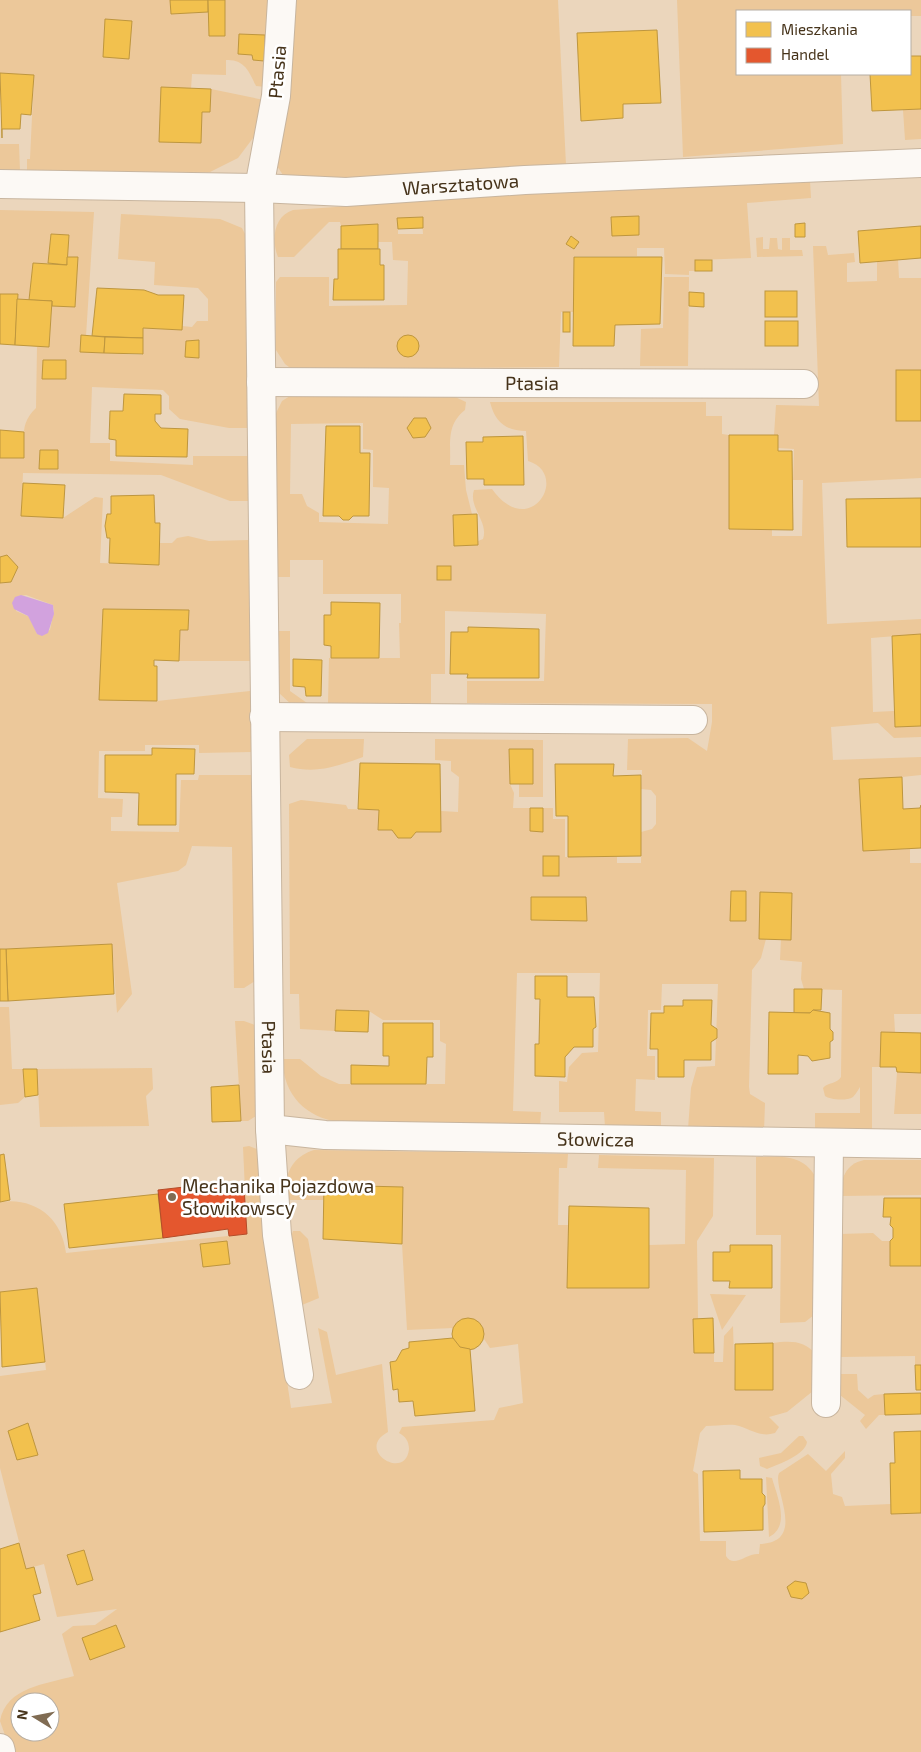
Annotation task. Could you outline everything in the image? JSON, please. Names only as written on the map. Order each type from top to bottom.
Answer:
[{"type":"street","name":"Ptasia","points":[[282,0],[276,96],[258,188],[264,716],[270,1129],[277,1235],[299,1375]]},
{"type":"street","name":"Warsztatowa","points":[[0,184],[258,188],[346,192],[525,180],[921,163]]},
{"type":"street","name":"Ptasia","points":[[261,382],[804,384]]},
{"type":"street","points":[[264,716],[693,720]]},
{"type":"street","name":"Słowicza","points":[[270,1129],[325,1135],[921,1144]]},
{"type":"street","points":[[826,1403],[829,1142]]},
{"type":"street","points":[[0,1748],[1,1752]]},
{"type":"shaded area","points":[[0,0],[170,0],[171,14],[208,12],[209,36],[225,35],[225,0],[268,0],[270,53],[266,87],[256,86],[242,64],[226,60],[226,75],[192,74],[191,89],[161,88],[159,142],[200,143],[202,112],[210,112],[211,89],[264,100],[256,134],[238,158],[210,172],[27,171],[27,159],[30,159],[34,75],[0,73]]},
{"type":"shaded area","points":[[291,0],[558,0],[566,165],[347,183],[293,181],[283,175],[277,166]]},
{"type":"shaded area","points":[[677,0],[921,0],[921,16],[911,16],[911,10],[736,10],[736,75],[841,75],[843,144],[683,157]]},
{"type":"shaded area","points":[[921,109],[921,139],[905,140],[903,110]]},
{"type":"shaded area","points":[[0,144],[19,144],[20,171],[0,171]]},
{"type":"shaded area","points":[[810,181],[811,198],[747,203],[751,258],[696,260],[695,271],[689,271],[689,275],[665,274],[664,248],[637,248],[637,256],[574,256],[574,312],[561,312],[559,367],[432,368],[432,377],[293,370],[285,364],[276,350],[276,282],[280,277],[329,277],[329,306],[407,305],[408,261],[393,260],[392,242],[378,242],[378,224],[341,226],[340,222],[329,222],[294,257],[278,257],[275,243],[276,229],[282,217],[287,213],[293,210],[564,191]],"holes":[[[422,217],[423,234],[398,234],[398,218]]]},
{"type":"shaded area","points":[[0,210],[94,212],[86,336],[81,336],[80,352],[142,355],[143,328],[182,330],[182,326],[192,327],[197,321],[208,321],[208,299],[198,288],[154,285],[155,262],[118,259],[121,214],[220,219],[242,228],[248,240],[248,428],[229,428],[180,419],[169,409],[169,396],[163,390],[92,387],[90,443],[110,443],[110,461],[193,465],[193,456],[249,456],[249,501],[230,501],[161,475],[23,473],[21,515],[63,518],[95,497],[103,498],[100,563],[159,565],[160,543],[172,543],[177,538],[188,536],[209,541],[249,540],[250,661],[179,661],[180,630],[188,630],[189,611],[103,609],[99,699],[157,701],[250,691],[252,752],[199,753],[199,745],[145,745],[145,751],[99,751],[98,798],[123,799],[122,817],[111,817],[111,831],[179,832],[181,780],[198,780],[199,775],[252,775],[255,981],[244,988],[234,988],[232,847],[192,846],[186,865],[178,871],[117,883],[132,994],[117,1013],[112,944],[0,949],[0,583],[11,582],[18,567],[7,555],[0,557],[0,458],[24,458],[25,425],[27,419],[36,408],[37,347],[49,347],[52,306],[75,307],[78,258],[67,257],[69,235],[51,234],[48,263],[33,263],[29,300],[17,299],[17,294],[0,294]],"holes":[[[26,595],[53,605],[54,610],[50,630],[37,634],[30,617],[16,611],[18,596]]]},
{"type":"shaded area","points":[[763,237],[763,249],[769,249],[770,238],[777,238],[778,249],[782,250],[782,238],[790,238],[790,250],[802,250],[803,256],[757,257],[756,238]]},
{"type":"shaded area","points":[[813,246],[826,246],[828,255],[854,253],[855,262],[847,263],[847,282],[877,281],[877,261],[898,259],[899,278],[921,278],[921,478],[822,483],[827,624],[921,619],[921,634],[871,638],[873,712],[894,711],[895,727],[921,726],[921,737],[894,738],[878,723],[831,727],[833,760],[921,757],[921,775],[902,777],[863,851],[910,849],[910,863],[921,863],[921,1014],[894,1014],[895,1032],[881,1032],[880,1067],[872,1067],[872,1132],[815,1131],[815,1113],[860,1113],[860,1087],[854,1096],[850,1098],[834,1099],[825,1096],[823,1088],[841,1077],[842,990],[804,989],[801,979],[802,962],[780,960],[781,939],[791,940],[792,893],[760,892],[766,939],[761,958],[752,970],[749,1087],[750,1094],[765,1103],[764,1131],[688,1129],[691,1088],[697,1067],[715,1066],[718,984],[662,984],[661,1010],[648,1010],[647,1056],[655,1056],[655,1080],[636,1079],[635,1111],[661,1112],[661,1129],[605,1127],[604,1112],[559,1112],[559,1081],[567,1082],[569,1067],[582,1053],[598,1052],[600,973],[517,973],[513,1111],[541,1112],[540,1126],[339,1122],[327,1120],[307,1110],[298,1102],[287,1083],[283,1059],[300,1059],[321,1076],[339,1084],[445,1084],[446,1044],[440,1041],[440,1020],[383,1020],[369,1011],[336,1010],[335,1031],[300,1029],[299,994],[290,994],[289,804],[301,800],[346,805],[348,809],[379,810],[378,830],[392,830],[411,838],[416,832],[441,832],[441,811],[458,812],[459,777],[451,771],[451,761],[435,760],[435,739],[543,740],[543,797],[519,797],[519,784],[533,749],[509,749],[510,784],[514,793],[513,808],[530,808],[530,831],[543,831],[543,808],[553,808],[553,819],[565,819],[565,857],[617,857],[617,863],[641,863],[641,832],[652,829],[656,824],[656,796],[651,790],[641,789],[642,770],[627,770],[628,739],[688,738],[707,751],[712,722],[712,704],[467,703],[467,681],[544,681],[546,614],[445,611],[445,674],[431,674],[431,709],[292,705],[279,693],[279,631],[290,631],[290,691],[307,703],[328,703],[329,658],[400,658],[399,623],[401,623],[401,594],[323,594],[323,560],[290,560],[290,577],[277,577],[276,413],[282,401],[290,396],[453,396],[466,402],[465,410],[452,428],[450,465],[464,465],[466,490],[472,514],[453,515],[455,546],[478,545],[478,541],[483,539],[483,527],[474,502],[474,490],[492,489],[506,504],[520,509],[531,507],[540,500],[546,490],[546,478],[540,468],[528,461],[526,431],[519,431],[502,424],[495,415],[490,402],[706,402],[706,416],[722,416],[722,434],[729,435],[729,529],[772,529],[772,536],[802,536],[803,480],[793,480],[794,449],[778,448],[778,435],[774,435],[776,405],[819,406]],"holes":[[[363,423],[363,449],[373,450],[373,487],[389,488],[388,524],[319,522],[319,513],[307,506],[302,494],[290,494],[291,424]],[[543,856],[559,856],[559,876],[543,876]],[[531,897],[586,898],[586,921],[531,920]]]},
{"type":"shaded area","points":[[664,277],[689,277],[688,366],[640,366],[641,329],[663,328]]},
{"type":"shaded area","points":[[21,595],[53,605],[54,614],[48,633],[42,636],[37,634],[28,616],[14,609],[12,603],[15,597]]},
{"type":"shaded area","points":[[307,739],[364,739],[363,757],[336,766],[318,769],[309,770],[290,767],[289,755]]},
{"type":"shaded area","points":[[0,1007],[9,1007],[12,1069],[23,1069],[25,1097],[18,1103],[0,1105]]},
{"type":"shaded area","points":[[235,1021],[244,1021],[255,1025],[256,1116],[248,1121],[241,1121]]},
{"type":"shaded area","points":[[152,1068],[153,1089],[146,1096],[149,1126],[40,1127],[37,1069]]},
{"type":"shaded area","points":[[897,1072],[921,1073],[921,1114],[894,1114]]},
{"type":"shaded area","points":[[249,1146],[257,1149],[262,1213],[291,1408],[332,1403],[318,1328],[327,1332],[336,1375],[382,1364],[388,1432],[379,1439],[377,1447],[379,1454],[385,1460],[392,1463],[400,1463],[406,1458],[409,1449],[406,1439],[399,1433],[402,1427],[494,1420],[499,1408],[523,1403],[518,1344],[490,1348],[484,1339],[482,1326],[470,1318],[460,1320],[454,1328],[407,1330],[402,1244],[403,1187],[324,1185],[324,1200],[290,1200],[286,1191],[288,1173],[298,1159],[314,1150],[568,1154],[567,1168],[559,1168],[558,1225],[569,1225],[649,1287],[649,1245],[685,1244],[686,1170],[598,1168],[599,1155],[714,1158],[713,1216],[697,1241],[698,1319],[693,1319],[694,1353],[714,1353],[714,1362],[723,1362],[724,1336],[733,1326],[735,1390],[773,1343],[791,1342],[802,1344],[816,1355],[813,1391],[787,1412],[769,1417],[779,1427],[775,1433],[764,1434],[740,1426],[728,1425],[706,1426],[700,1433],[693,1471],[698,1474],[700,1541],[726,1541],[726,1556],[729,1560],[733,1561],[759,1554],[760,1544],[774,1541],[782,1534],[785,1525],[785,1514],[778,1481],[779,1473],[808,1454],[826,1471],[845,1451],[845,1458],[831,1474],[833,1494],[842,1497],[845,1506],[891,1504],[892,1514],[921,1513],[921,1752],[11,1752],[0,1721],[10,1701],[10,1742],[60,1742],[60,1692],[23,1692],[40,1685],[74,1676],[62,1634],[73,1626],[95,1625],[117,1609],[57,1617],[44,1564],[26,1569],[0,1468],[0,1376],[46,1370],[37,1288],[0,1292],[0,1202],[13,1201],[25,1203],[45,1212],[59,1230],[66,1253],[247,1234],[243,1147]],"holes":[[[84,1550],[93,1580],[77,1585],[67,1556]]]},
{"type":"shaded area","points":[[756,1157],[781,1157],[796,1160],[803,1163],[815,1176],[814,1315],[805,1322],[780,1323],[781,1235],[756,1235]]},
{"type":"shaded area","points":[[864,1160],[921,1160],[921,1195],[840,1196],[841,1184],[845,1173],[852,1165]]},
{"type":"shaded area","points":[[293,1231],[300,1231],[308,1239],[319,1298],[302,1305],[291,1237]]},
{"type":"shaded area","points":[[873,1233],[882,1241],[890,1241],[891,1266],[921,1266],[921,1365],[915,1365],[915,1356],[840,1357],[840,1234]]},
{"type":"shaded area","points":[[710,1294],[746,1295],[722,1330]]},
{"type":"shaded area","points":[[840,1374],[857,1374],[858,1390],[868,1399],[874,1395],[884,1394],[885,1415],[879,1415],[866,1429],[860,1421],[865,1415],[840,1395]]},
{"type":"shaded area","points":[[799,1436],[803,1436],[807,1442],[802,1451],[797,1455],[767,1469],[760,1466],[759,1458],[781,1453]]},
{"type":"shaded area","points":[[766,1477],[772,1478],[781,1510],[779,1526],[776,1532],[769,1537]]},
{"type":"building: Mieszkania","points":[[170,0],[208,0],[208,12],[171,14]]},
{"type":"building: Mieszkania","points":[[208,0],[225,0],[225,36],[209,36]]},
{"type":"building: Mieszkania","points":[[105,19],[132,21],[129,59],[103,57]]},
{"type":"building: Mieszkania","points":[[657,30],[661,103],[623,104],[623,118],[581,121],[577,33]]},
{"type":"building: Mieszkania","points":[[239,34],[265,35],[264,61],[253,60],[252,55],[238,54]]},
{"type":"building: Mieszkania","points":[[911,56],[921,56],[921,109],[872,111],[870,75],[911,75]]},
{"type":"building: Mieszkania","points":[[0,73],[34,75],[31,115],[21,114],[20,129],[2,129],[2,138]]},
{"type":"building: Mieszkania","points":[[161,87],[211,89],[210,112],[202,112],[201,143],[159,142]]},
{"type":"building: Mieszkania","points":[[639,216],[639,235],[612,236],[611,217]]},
{"type":"building: Mieszkania","points":[[423,217],[423,228],[398,229],[397,218]]},
{"type":"building: Mieszkania","points":[[805,223],[805,237],[795,237],[795,224]]},
{"type":"building: Mieszkania","points":[[378,224],[378,249],[341,249],[341,226]]},
{"type":"building: Mieszkania","points":[[921,226],[921,258],[860,263],[858,231]]},
{"type":"building: Mieszkania","points":[[51,234],[69,235],[67,265],[48,263]]},
{"type":"building: Mieszkania","points":[[571,236],[579,242],[574,249],[566,244]]},
{"type":"building: Mieszkania","points":[[338,249],[380,249],[380,265],[384,265],[384,300],[333,300],[334,279],[338,279]]},
{"type":"building: Mieszkania","points":[[67,257],[78,257],[75,307],[52,306],[52,301],[29,300],[33,263],[67,265]]},
{"type":"building: Mieszkania","points":[[574,257],[662,257],[660,324],[615,325],[614,346],[573,346]]},
{"type":"building: Mieszkania","points":[[695,260],[712,260],[712,271],[695,271]]},
{"type":"building: Mieszkania","points":[[97,288],[144,290],[158,295],[184,295],[182,330],[143,328],[143,338],[92,336]]},
{"type":"building: Mieszkania","points":[[765,291],[797,291],[797,317],[765,317]]},
{"type":"building: Mieszkania","points":[[689,292],[704,293],[704,307],[689,306]]},
{"type":"building: Mieszkania","points":[[0,294],[18,294],[15,345],[0,344]]},
{"type":"building: Mieszkania","points":[[17,299],[52,301],[49,347],[15,345]]},
{"type":"building: Mieszkania","points":[[563,312],[570,312],[570,332],[563,332]]},
{"type":"building: Mieszkania","points":[[765,321],[798,321],[798,346],[765,346]]},
{"type":"building: Mieszkania","points":[[81,335],[105,337],[104,353],[80,352]]},
{"type":"building: Mieszkania","points":[[408,335],[416,338],[419,346],[416,354],[408,357],[400,354],[397,346],[400,338]]},
{"type":"building: Mieszkania","points":[[105,337],[143,338],[143,354],[104,353]]},
{"type":"building: Mieszkania","points":[[199,340],[199,358],[185,357],[186,341]]},
{"type":"building: Mieszkania","points":[[43,360],[66,360],[66,379],[42,379]]},
{"type":"building: Mieszkania","points":[[896,370],[921,370],[921,421],[896,421]]},
{"type":"building: Mieszkania","points":[[124,394],[161,395],[161,414],[155,414],[155,421],[161,428],[188,429],[187,457],[116,456],[116,440],[109,439],[110,411],[123,411]]},
{"type":"building: Mieszkania","points":[[414,418],[426,418],[431,428],[425,437],[413,438],[407,428]]},
{"type":"building: Mieszkania","points":[[326,426],[360,426],[360,453],[370,453],[369,516],[353,516],[349,520],[343,520],[339,516],[323,516]]},
{"type":"building: Mieszkania","points":[[0,430],[24,432],[24,458],[0,458]]},
{"type":"building: Mieszkania","points":[[729,435],[778,435],[778,451],[792,451],[793,530],[729,529]]},
{"type":"building: Mieszkania","points":[[523,436],[524,485],[484,485],[484,479],[467,479],[466,442],[483,442],[483,437]]},
{"type":"building: Mieszkania","points":[[40,450],[58,450],[58,469],[39,469]]},
{"type":"building: Mieszkania","points":[[23,483],[65,485],[63,518],[21,516]]},
{"type":"building: Mieszkania","points":[[154,495],[155,523],[160,523],[159,565],[109,563],[110,538],[107,538],[105,526],[107,514],[111,514],[111,496]]},
{"type":"building: Mieszkania","points":[[921,498],[921,547],[847,547],[846,499]]},
{"type":"building: Mieszkania","points":[[477,514],[478,545],[454,546],[453,515]]},
{"type":"building: Mieszkania","points":[[7,555],[18,567],[11,582],[0,583],[0,557]]},
{"type":"building: Mieszkania","points":[[437,566],[451,566],[451,580],[437,580]]},
{"type":"building: Mieszkania","points":[[331,602],[380,603],[379,658],[331,658],[331,646],[324,645],[324,615],[331,615]]},
{"type":"building: Mieszkania","points":[[103,609],[189,610],[188,630],[180,630],[179,661],[154,660],[154,666],[157,666],[157,701],[99,700]]},
{"type":"building: Mieszkania","points":[[468,627],[539,629],[539,678],[467,678],[468,674],[450,674],[451,632],[468,632]]},
{"type":"building: Mieszkania","points":[[921,634],[921,726],[895,727],[892,636]]},
{"type":"building: Mieszkania","points":[[293,659],[322,660],[321,696],[306,696],[305,687],[293,686]]},
{"type":"building: Mieszkania","points":[[152,748],[195,749],[194,774],[176,774],[176,825],[138,825],[139,793],[105,792],[105,755],[152,755]]},
{"type":"building: Mieszkania","points":[[509,749],[533,749],[533,784],[510,784]]},
{"type":"building: Mieszkania","points":[[360,763],[440,764],[441,832],[416,832],[411,838],[398,838],[392,830],[378,830],[379,810],[358,809]]},
{"type":"building: Mieszkania","points":[[555,764],[614,764],[613,776],[641,775],[641,856],[568,857],[568,816],[556,816]]},
{"type":"building: Mieszkania","points":[[902,777],[903,809],[920,808],[921,805],[921,848],[863,851],[859,779]]},
{"type":"building: Mieszkania","points":[[530,808],[543,808],[543,832],[530,831]]},
{"type":"building: Mieszkania","points":[[543,856],[559,856],[559,876],[543,876]]},
{"type":"building: Mieszkania","points":[[731,891],[746,891],[746,921],[730,921]]},
{"type":"building: Mieszkania","points":[[760,892],[792,893],[791,940],[759,939]]},
{"type":"building: Mieszkania","points":[[531,897],[586,897],[587,921],[531,920]]},
{"type":"building: Mieszkania","points":[[112,944],[114,994],[8,1001],[6,949]]},
{"type":"building: Mieszkania","points":[[0,949],[6,949],[8,1001],[0,1001]]},
{"type":"building: Mieszkania","points":[[535,976],[567,976],[567,997],[594,997],[596,1027],[593,1029],[593,1047],[574,1047],[565,1057],[565,1077],[535,1076],[535,1044],[539,1044],[540,999],[535,999]]},
{"type":"building: Mieszkania","points":[[794,989],[822,989],[821,1010],[813,1010],[810,1013],[794,1013]]},
{"type":"building: Mieszkania","points":[[683,1000],[712,1000],[711,1025],[717,1029],[717,1038],[711,1042],[711,1060],[684,1060],[684,1077],[658,1077],[658,1049],[650,1049],[651,1013],[664,1013],[664,1006],[683,1006]]},
{"type":"building: Mieszkania","points":[[336,1010],[369,1011],[368,1032],[335,1031]]},
{"type":"building: Mieszkania","points":[[813,1010],[830,1013],[830,1029],[833,1032],[833,1040],[830,1042],[830,1058],[812,1061],[808,1056],[798,1055],[798,1074],[768,1074],[769,1012],[810,1013]]},
{"type":"building: Mieszkania","points":[[383,1023],[433,1023],[433,1057],[427,1057],[426,1084],[351,1084],[351,1065],[389,1066],[389,1056],[383,1056]]},
{"type":"building: Mieszkania","points":[[881,1032],[921,1033],[921,1073],[897,1072],[896,1067],[880,1067]]},
{"type":"building: Mieszkania","points":[[23,1069],[37,1069],[38,1095],[25,1097]]},
{"type":"building: Mieszkania","points":[[239,1085],[241,1121],[212,1122],[211,1087]]},
{"type":"building: Mieszkania","points":[[4,1154],[10,1200],[0,1202],[0,1155]]},
{"type":"building: Mieszkania","points":[[324,1185],[403,1187],[402,1244],[323,1239]]},
{"type":"building: Mieszkania","points":[[158,1194],[163,1238],[69,1248],[64,1204]]},
{"type":"building: Mieszkania","points":[[884,1198],[921,1198],[921,1266],[890,1266],[890,1241],[893,1238],[893,1228],[890,1225],[891,1217],[883,1217]]},
{"type":"building: Mieszkania","points":[[569,1206],[649,1208],[649,1288],[567,1288]]},
{"type":"building: Mieszkania","points":[[227,1241],[230,1264],[203,1267],[200,1244]]},
{"type":"building: Mieszkania","points":[[730,1245],[772,1245],[772,1288],[729,1288],[730,1281],[713,1281],[713,1252],[730,1252]]},
{"type":"building: Mieszkania","points":[[37,1288],[45,1362],[2,1367],[0,1292]]},
{"type":"building: Mieszkania","points":[[468,1318],[479,1323],[484,1334],[479,1345],[468,1350],[457,1345],[452,1334],[457,1323]]},
{"type":"building: Mieszkania","points":[[713,1318],[714,1353],[694,1353],[693,1319]]},
{"type":"building: Mieszkania","points":[[453,1338],[460,1347],[470,1349],[475,1411],[415,1416],[413,1401],[399,1402],[398,1389],[393,1390],[390,1362],[396,1361],[402,1350],[409,1348],[409,1342]]},
{"type":"building: Mieszkania","points":[[773,1343],[773,1390],[735,1390],[735,1344]]},
{"type":"building: Mieszkania","points":[[915,1365],[921,1365],[921,1390],[916,1390]]},
{"type":"building: Mieszkania","points":[[921,1393],[921,1414],[885,1415],[884,1394]]},
{"type":"building: Mieszkania","points":[[28,1423],[38,1455],[17,1460],[8,1431]]},
{"type":"building: Mieszkania","points":[[921,1431],[921,1513],[891,1514],[890,1463],[895,1463],[894,1432]]},
{"type":"building: Mieszkania","points":[[740,1470],[740,1479],[762,1479],[762,1493],[765,1496],[763,1530],[704,1532],[703,1471]]},
{"type":"building: Mieszkania","points":[[19,1543],[26,1569],[34,1567],[41,1593],[33,1595],[40,1620],[0,1632],[0,1549]]},
{"type":"building: Mieszkania","points":[[84,1550],[93,1580],[77,1585],[67,1555]]},
{"type":"building: Mieszkania","points":[[795,1581],[806,1583],[809,1593],[802,1599],[791,1597],[787,1587]]},
{"type":"building: Mieszkania","points":[[116,1625],[125,1647],[90,1660],[82,1638]]},
{"type":"building: Handel","points":[[202,1185],[202,1190],[244,1186],[247,1234],[229,1236],[228,1229],[163,1238],[158,1190]]},
{"type":"place","name":"Mechanika Pojazdowa Słowikowscy","points":[[172,1197]]}]
